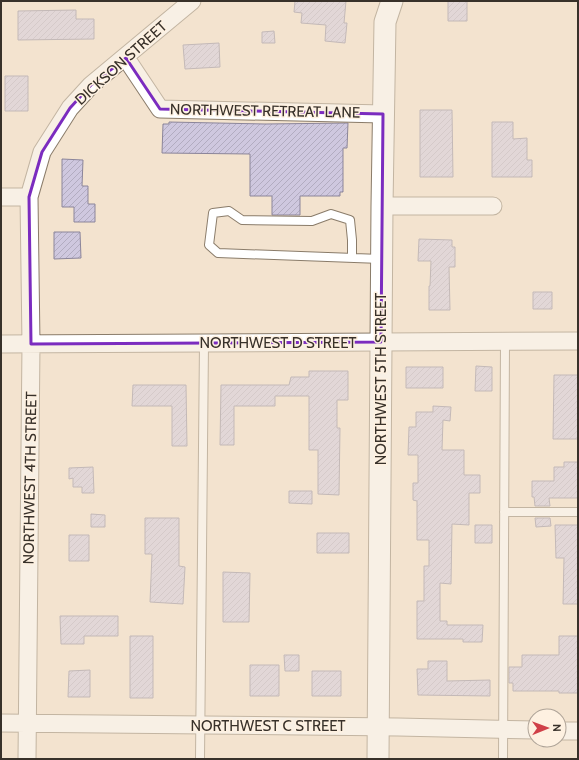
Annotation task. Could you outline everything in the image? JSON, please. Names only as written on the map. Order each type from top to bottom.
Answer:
[{"type":"street","name":"NORTHWEST 5TH STREET","points":[[378,759],[383,114],[385,22],[392,1]]},
{"type":"street","name":"DICKSON STREET","points":[[29,197],[42,152],[70,108],[92,85],[126,58],[182,4]]},
{"type":"street","name":"NORTHWEST RETREAT LANE","points":[[126,58],[160,109],[383,114]]},
{"type":"street","points":[[1,197],[29,197]]},
{"type":"street","name":"NORTHWEST 4TH STREET","points":[[27,759],[31,344],[29,197]]},
{"type":"street","points":[[382,206],[493,206]]},
{"type":"street","name":"NORTHWEST D STREET","points":[[1,344],[578,341]]},
{"type":"street","name":"NORTHWEST C STREET","points":[[1,723],[527,730]]},
{"type":"street","points":[[567,731],[578,731]]},
{"type":"lane","points":[[352,258],[350,220],[331,214],[312,221],[242,220],[228,211],[213,213],[209,245],[218,253],[352,258],[382,259]]},
{"type":"lane","points":[[503,759],[505,341]]},
{"type":"lane","points":[[200,759],[204,343]]},
{"type":"lane","points":[[504,512],[578,512]]},
{"type":"highlighted area","points":[[126,58],[160,109],[383,114],[381,342],[31,344],[29,197],[42,152],[70,108],[91,85]]},
{"type":"building","points":[[295,1],[346,1],[344,23],[347,23],[345,43],[325,41],[326,25],[301,23],[302,13],[294,12]]},
{"type":"building","points":[[448,1],[467,1],[467,21],[448,21]]},
{"type":"building","points":[[76,10],[76,19],[94,19],[94,39],[18,40],[18,11]]},
{"type":"building","points":[[274,31],[275,43],[262,43],[262,32]]},
{"type":"building","points":[[219,43],[220,67],[185,69],[183,45]]},
{"type":"building","points":[[5,76],[28,76],[28,111],[5,111]]},
{"type":"building","points":[[420,110],[452,110],[453,177],[420,177]]},
{"type":"building","points":[[169,122],[265,124],[348,123],[347,148],[343,148],[343,192],[340,192],[340,196],[300,196],[300,215],[272,215],[272,196],[250,196],[250,154],[162,153],[163,124],[169,124]]},
{"type":"building","points":[[492,122],[513,122],[513,139],[527,138],[527,160],[532,160],[532,177],[492,177]]},
{"type":"building","points":[[62,159],[83,160],[82,186],[88,186],[88,204],[95,204],[95,222],[74,222],[74,207],[62,207]]},
{"type":"building","points":[[54,232],[80,232],[81,258],[54,259]]},
{"type":"building","points":[[419,239],[452,240],[452,247],[455,247],[455,267],[449,267],[450,310],[429,310],[431,261],[418,261]]},
{"type":"building","points":[[533,292],[552,292],[552,309],[533,309]]},
{"type":"building","points":[[476,366],[492,367],[492,391],[475,391]]},
{"type":"building","points":[[406,367],[443,367],[443,388],[406,388]]},
{"type":"building","points":[[309,371],[348,371],[348,400],[337,400],[337,428],[340,428],[339,495],[318,494],[318,450],[309,450],[309,396],[275,396],[275,406],[234,406],[234,445],[220,445],[221,385],[289,385],[291,377],[309,377]]},
{"type":"building","points":[[554,375],[578,375],[578,439],[553,439]]},
{"type":"building","points":[[133,385],[186,385],[187,446],[172,446],[172,406],[132,406]]},
{"type":"building","points":[[433,406],[451,407],[450,421],[443,420],[442,450],[464,450],[464,475],[480,475],[480,493],[469,493],[469,525],[452,524],[451,584],[440,583],[440,621],[447,621],[447,625],[483,625],[482,642],[463,642],[463,639],[417,639],[417,601],[424,601],[424,566],[429,566],[429,540],[417,540],[417,501],[413,500],[413,483],[418,483],[418,455],[408,455],[409,427],[416,427],[416,412],[433,412]]},
{"type":"building","points":[[564,462],[578,462],[578,498],[549,498],[550,506],[535,506],[534,497],[532,497],[532,481],[554,481],[554,467],[564,467]]},
{"type":"building","points":[[93,467],[94,493],[82,493],[82,487],[73,487],[73,478],[69,479],[69,468]]},
{"type":"building","points":[[289,491],[312,491],[312,504],[289,503]]},
{"type":"building","points":[[91,514],[105,515],[105,527],[91,527]]},
{"type":"building","points":[[145,518],[179,518],[179,566],[185,567],[183,604],[150,602],[152,554],[145,554]]},
{"type":"building","points":[[535,518],[550,518],[551,526],[536,527]]},
{"type":"building","points":[[475,525],[492,525],[492,543],[475,543]]},
{"type":"building","points":[[555,525],[578,525],[578,604],[563,604],[564,558],[556,558]]},
{"type":"building","points":[[317,533],[349,533],[349,553],[317,553]]},
{"type":"building","points":[[69,535],[89,535],[89,561],[69,561]]},
{"type":"building","points":[[223,572],[250,573],[249,622],[223,622]]},
{"type":"building","points":[[60,616],[118,616],[118,636],[84,636],[84,644],[61,644]]},
{"type":"building","points":[[130,636],[153,636],[153,698],[130,698]]},
{"type":"building","points":[[559,636],[578,636],[578,693],[559,693],[559,691],[513,691],[513,683],[509,683],[509,667],[522,667],[522,655],[559,655]]},
{"type":"building","points":[[284,655],[299,655],[299,671],[285,671]]},
{"type":"building","points":[[428,661],[447,661],[447,681],[490,680],[490,696],[418,695],[417,669],[428,669]]},
{"type":"building","points":[[250,665],[279,665],[279,696],[250,696]]},
{"type":"building","points":[[90,670],[90,697],[68,697],[69,671]]},
{"type":"building","points":[[312,671],[341,671],[341,696],[312,696]]}]
